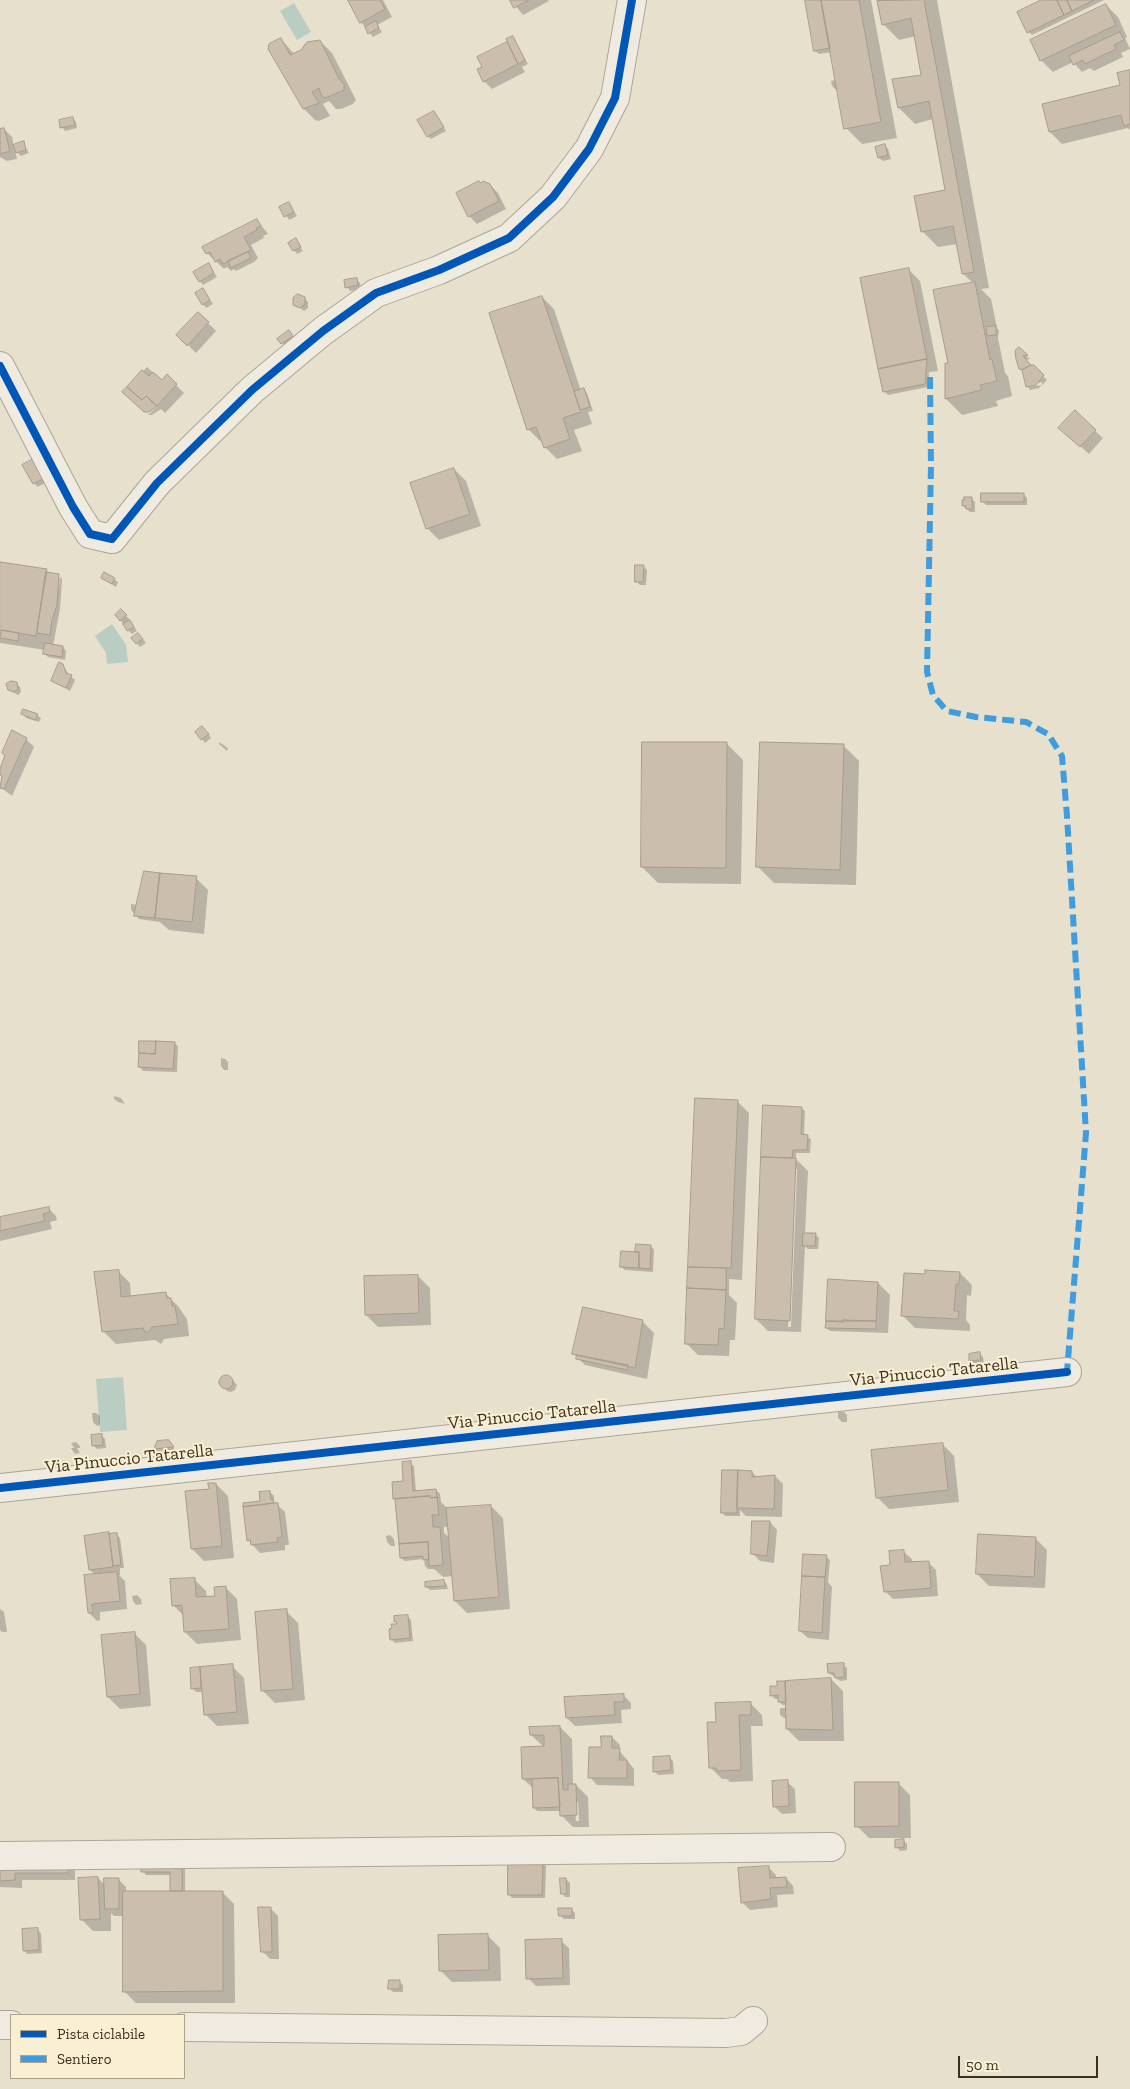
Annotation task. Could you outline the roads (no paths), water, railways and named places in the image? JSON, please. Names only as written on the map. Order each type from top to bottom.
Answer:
[{"type":"street","points":[[0,366],[73,507],[90,534],[112,538],[157,483],[252,390],[323,331],[376,293],[439,270],[509,238],[553,197],[589,149],[615,98],[632,0]]},
{"type":"street","name":"Via Pinuccio Tatarella","points":[[0,1488],[1067,1372]]},
{"type":"street","points":[[0,1856],[832,1847]]},
{"type":"street","points":[[185,2027],[726,2034],[741,2031],[752,2021]]}]
